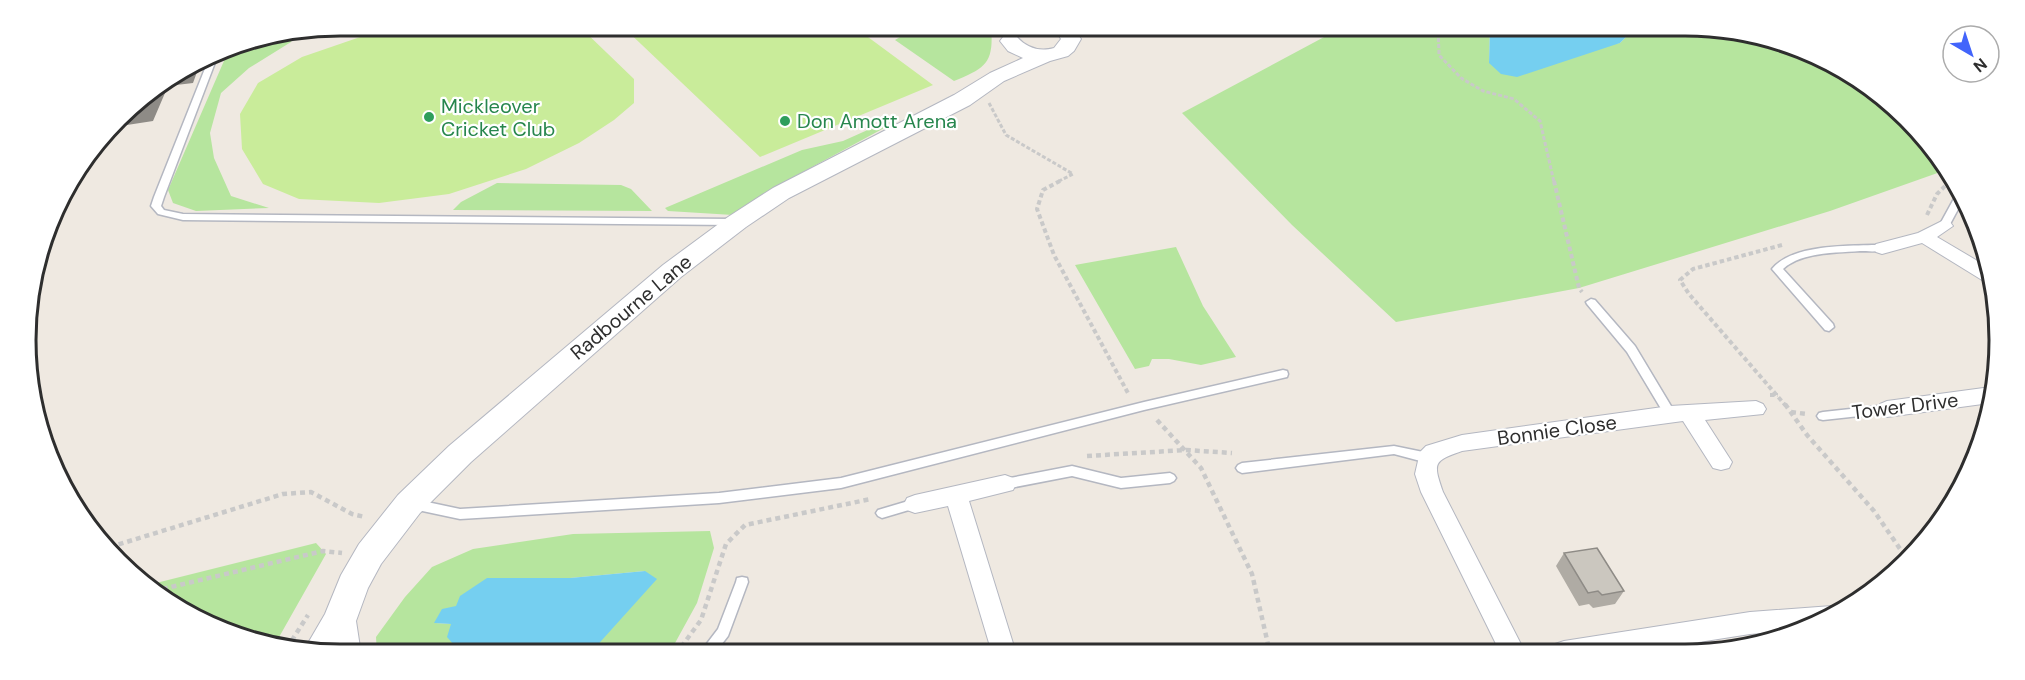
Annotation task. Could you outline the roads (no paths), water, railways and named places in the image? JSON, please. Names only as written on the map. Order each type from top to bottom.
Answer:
[{"type":"street","points":[[988,83],[1008,58],[1012,36]]},
{"type":"street","points":[[1014,36],[1019,50],[1047,55]]},
{"type":"street","name":"Radbourne Lane","points":[[325,643],[339,621],[353,585],[370,554],[409,504],[460,454],[672,271],[737,222],[781,194],[988,83],[1047,55],[1062,51],[1077,37],[1074,36]]},
{"type":"street","points":[[1882,248],[1924,237],[1944,226]]},
{"type":"street","points":[[1924,237],[1981,271]]},
{"type":"street","name":"Tower Drive","points":[[1887,408],[1983,398]]},
{"type":"street","name":"Bonnie Close","points":[[1428,458],[1434,452],[1462,443],[1762,402]]},
{"type":"street","points":[[1680,413],[1721,462]]},
{"type":"street","points":[[1428,458],[1426,474],[1432,492],[1509,644]]},
{"type":"street","points":[[915,504],[1005,484]]},
{"type":"street","points":[[956,495],[1001,644]]},
{"type":"street","points":[[1648,644],[1750,623],[1806,619]]},
{"type":"street","name":"Radbourne Lane","points":[[339,621],[342,644]]},
{"type":"lane","points":[[210,65],[156,206],[161,212],[183,217],[737,222]]},
{"type":"lane","points":[[1944,226],[1956,203]]},
{"type":"lane","points":[[1829,327],[1777,269],[1787,260],[1828,252],[1882,248]]},
{"type":"lane","points":[[1591,302],[1680,413]]},
{"type":"lane","points":[[409,504],[460,514],[719,498],[841,483],[1144,406],[1283,374]]},
{"type":"lane","name":"Tower Drive","points":[[1823,416],[1887,408]]},
{"type":"lane","points":[[1242,468],[1394,450],[1428,458]]},
{"type":"lane","points":[[1005,484],[1072,471],[1122,483],[1170,478]]},
{"type":"lane","points":[[882,513],[915,504]]},
{"type":"lane","points":[[714,644],[723,633],[742,582]]},
{"type":"water","points":[[1490,36],[1627,36],[1620,43],[1517,77],[1501,74],[1489,63]]},
{"type":"water","points":[[645,571],[657,579],[598,644],[453,644],[447,637],[451,624],[434,623],[442,609],[456,606],[460,596],[487,578],[570,578]]},
{"type":"place","name":"Mickleover Cricket Club","points":[[429,117]]},
{"type":"place","name":"Don Amott Arena","points":[[785,121]]}]
